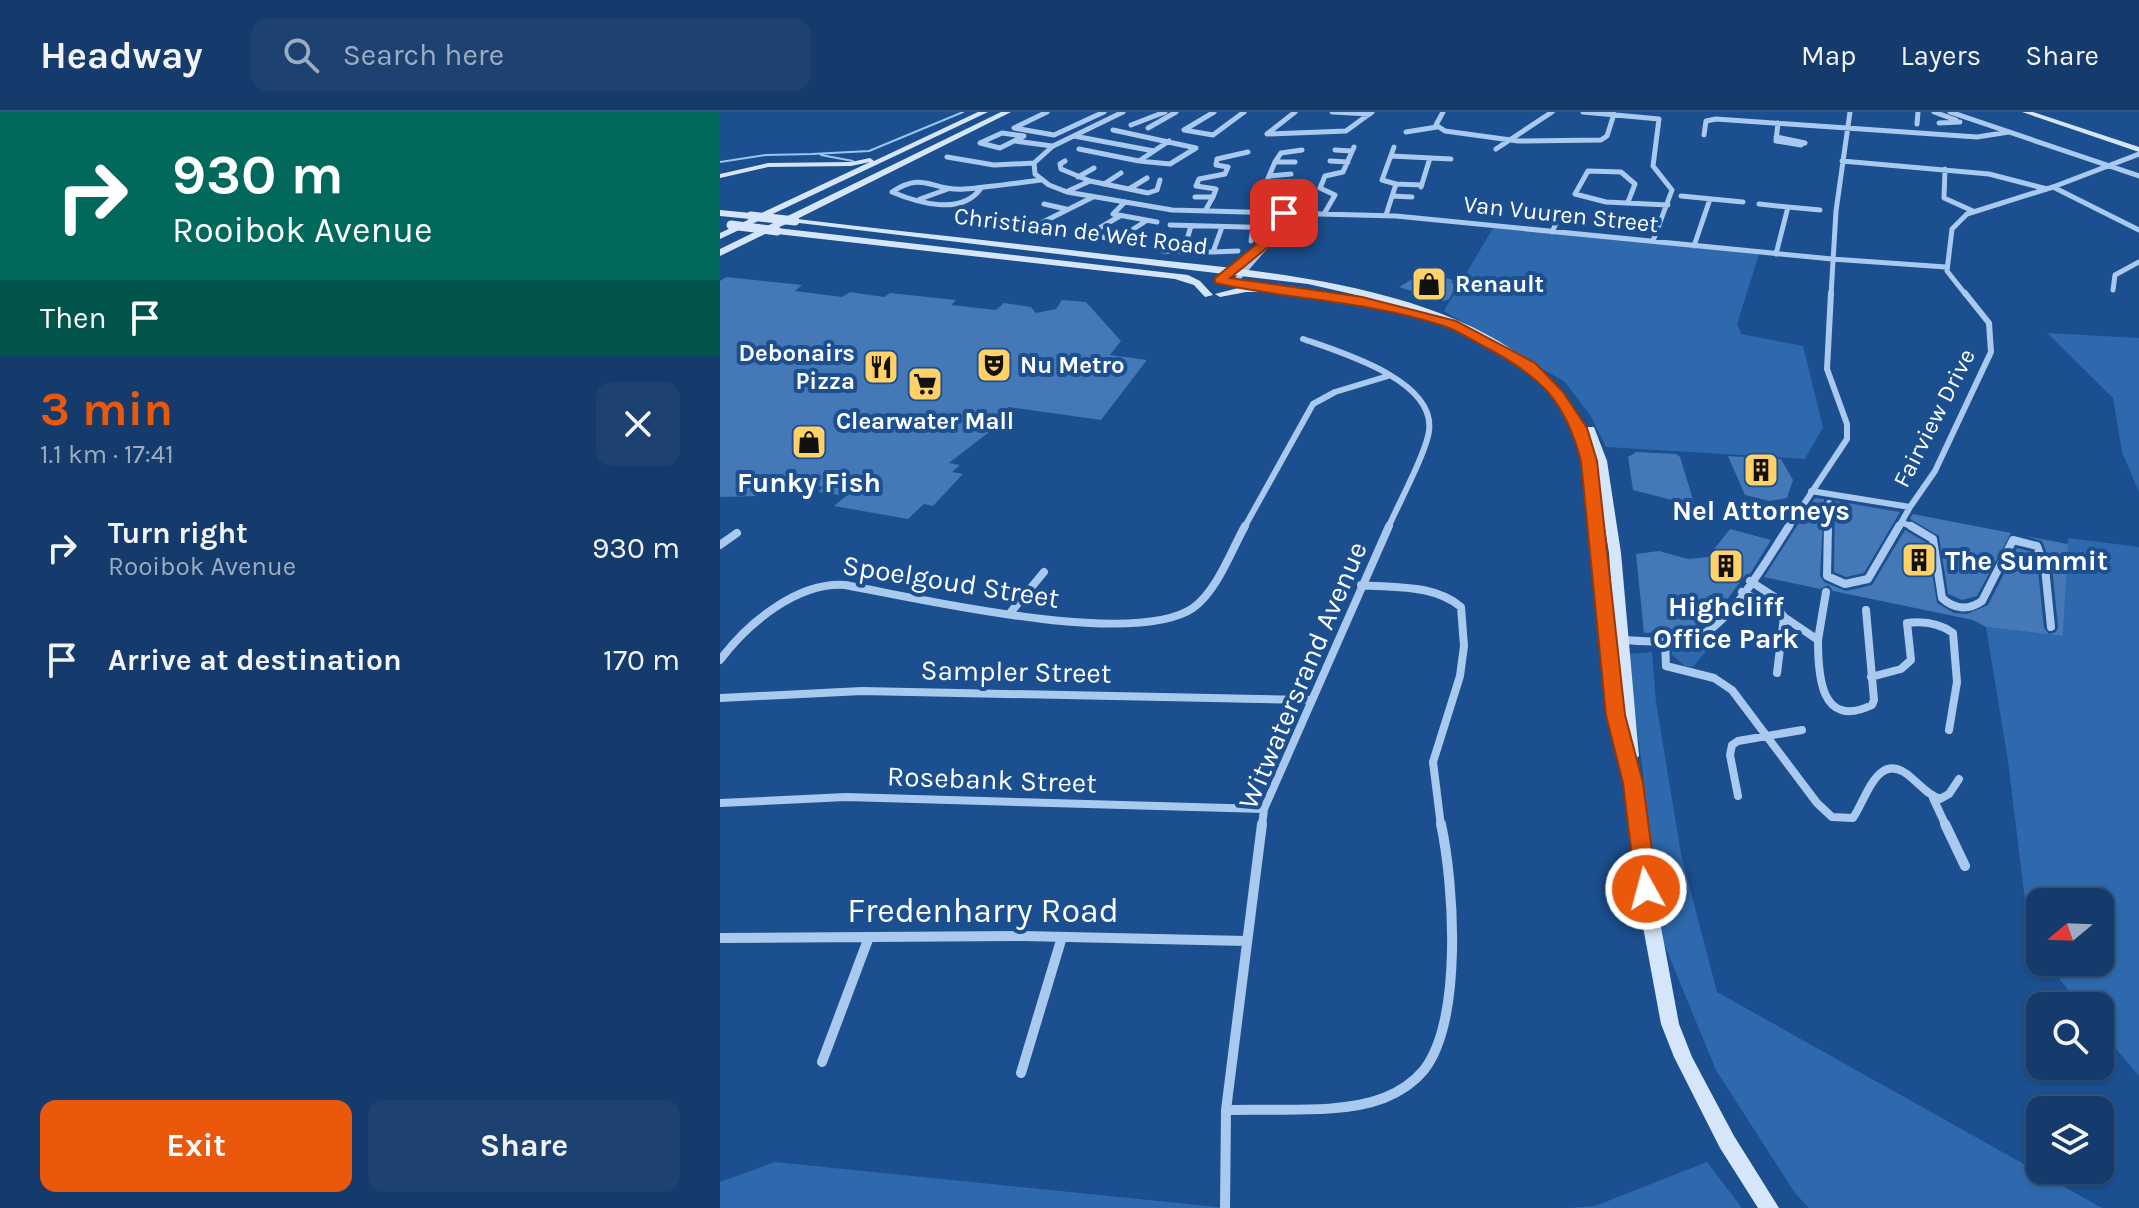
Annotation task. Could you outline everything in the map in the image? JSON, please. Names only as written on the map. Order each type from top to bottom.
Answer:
[{"type":"main road","points":[[720,236],[984,112]]},
{"type":"main road","points":[[720,253],[1007,112]]},
{"type":"main road","points":[[2026,112],[2139,151]]},
{"type":"main road","points":[[880,231],[832,222],[825,212],[833,203],[984,123]]},
{"type":"main road","points":[[720,176],[755,167],[855,163],[905,149]]},
{"type":"main road","points":[[805,163],[858,172]]},
{"type":"main road","points":[[720,182],[784,167],[876,174]]},
{"type":"main road","points":[[818,191],[834,175],[824,169]]},
{"type":"main road","name":"Christiaan de Wet Road","points":[[720,213],[1228,271],[1238,277],[1433,317]]},
{"type":"main road","name":"Christiaan de Wet Road","points":[[725,224],[1171,276],[1220,280],[1274,277],[1368,294],[1433,317],[1500,347],[1545,378],[1571,411],[1586,443],[1613,639],[1615,715],[1633,783],[1650,916],[1670,1024],[1683,1057],[1727,1142],[1769,1208]]},
{"type":"main road","points":[[1192,269],[1224,266],[1244,257],[1252,269],[1274,277]]},
{"type":"main road","points":[[1171,276],[1197,283],[1208,295]]},
{"type":"main road","points":[[1220,294],[1240,289],[1293,289]]},
{"type":"street","points":[[1047,112],[1014,128],[1054,135],[1104,112]]},
{"type":"street","points":[[947,157],[985,165],[1034,163],[1053,146],[1123,112]]},
{"type":"street","points":[[1131,125],[1165,112]]},
{"type":"street","points":[[1148,128],[1176,112]]},
{"type":"street","points":[[1214,112],[1184,130],[1213,135],[1244,112]]},
{"type":"street","points":[[1295,112],[1267,134],[1339,132],[1351,128],[1371,113]]},
{"type":"street","points":[[1332,112],[1371,113]]},
{"type":"street","points":[[1437,127],[1436,122],[1443,112]]},
{"type":"street","points":[[1496,149],[1552,112]]},
{"type":"street","points":[[1583,112],[1659,119],[1653,166],[1671,186],[1668,205],[1653,241]]},
{"type":"street","points":[[1613,639],[1665,641],[1699,636],[1712,630],[1750,581],[1849,432],[1827,369],[1832,259],[1850,112]]},
{"type":"street","points":[[1917,124],[1918,112]]},
{"type":"street","points":[[1934,112],[1972,125]]},
{"type":"street","points":[[1950,112],[2139,176]]},
{"type":"street","points":[[1406,132],[1437,127],[1510,140],[1601,140],[1607,136],[1614,114]]},
{"type":"street","points":[[1091,118],[1104,121]]},
{"type":"street","points":[[1704,135],[1706,121],[1712,119],[1977,137],[2009,132]]},
{"type":"street","points":[[1939,123],[1961,121]]},
{"type":"street","points":[[1083,122],[1096,125]]},
{"type":"street","points":[[1776,137],[1805,143],[1783,144],[1776,141],[1776,137],[1778,123]]},
{"type":"street","points":[[1079,149],[1170,164],[1196,148],[1113,130]]},
{"type":"street","points":[[1004,147],[1024,136],[1002,133],[980,143],[1004,147],[1023,142]]},
{"type":"street","points":[[1074,136],[1155,151]]},
{"type":"street","points":[[1015,141],[1053,146]]},
{"type":"street","points":[[1139,161],[1169,141]]},
{"type":"street","points":[[1394,147],[1382,180],[1422,186],[1430,158]]},
{"type":"street","points":[[1324,214],[1335,195],[1320,188],[1325,176],[1343,172],[1353,149],[1335,150]]},
{"type":"street","points":[[1266,213],[1277,188],[1266,184],[1275,162],[1281,153],[1302,150]]},
{"type":"street","points":[[1946,267],[1952,229],[1958,220],[1973,211],[2109,166],[2139,151]]},
{"type":"street","points":[[1238,164],[1228,167],[1215,162],[1223,156],[1248,152]]},
{"type":"street","points":[[1391,156],[1451,159]]},
{"type":"street","points":[[1065,161],[1060,164],[1061,169],[1078,177],[1129,190],[1155,192],[1160,180]]},
{"type":"street","points":[[1330,161],[1348,162]]},
{"type":"street","points":[[1842,161],[1989,174],[2050,188],[2139,230]]},
{"type":"street","points":[[1275,162],[1295,162]]},
{"type":"street","points":[[1034,163],[1035,174],[1041,180]]},
{"type":"street","points":[[1205,211],[1216,189],[1196,186],[1199,179],[1223,175],[1228,167]]},
{"type":"street","points":[[1078,177],[1094,168]]},
{"type":"street","points":[[1945,169],[1944,198],[1973,211]]},
{"type":"street","points":[[1628,202],[1635,184],[1623,173],[1588,171],[1575,193],[1582,198],[1628,202],[1668,205]]},
{"type":"street","points":[[1104,184],[1121,173]]},
{"type":"street","points":[[1269,176],[1291,174]]},
{"type":"street","points":[[1129,190],[1147,178]]},
{"type":"street","points":[[948,189],[927,179],[905,183],[892,192],[960,205],[978,195],[981,188]]},
{"type":"street","points":[[919,199],[948,189],[1041,180]]},
{"type":"street","name":"Van Vuuren Street","points":[[1041,180],[1067,192],[1172,210],[1386,215],[1776,254],[1946,267]]},
{"type":"street","points":[[1067,192],[1090,181]]},
{"type":"street","points":[[1386,215],[1396,184]]},
{"type":"street","points":[[1039,224],[1093,196]]},
{"type":"street","points":[[1392,196],[1412,197]]},
{"type":"street","points":[[1681,196],[1743,202]]},
{"type":"street","points":[[1195,197],[1213,197]]},
{"type":"street","points":[[1256,199],[1271,200]]},
{"type":"street","points":[[1694,246],[1710,199]]},
{"type":"street","points":[[1125,202],[1113,211],[1120,216],[1157,222]]},
{"type":"street","points":[[1044,204],[1067,209]]},
{"type":"street","points":[[1759,204],[1820,210]]},
{"type":"street","points":[[1776,254],[1788,207]]},
{"type":"street","points":[[1220,280],[1274,235],[1284,213]]},
{"type":"street","points":[[1089,234],[1120,216]]},
{"type":"street","points":[[1552,232],[1559,217]]},
{"type":"street","points":[[1021,220],[1050,226]]},
{"type":"street","points":[[1116,240],[1146,221]]},
{"type":"street","points":[[1170,225],[1277,228]]},
{"type":"street","points":[[1183,253],[1191,226]]},
{"type":"street","points":[[1213,252],[1222,227]]},
{"type":"street","points":[[1251,241],[1253,227]]},
{"type":"street","points":[[1079,232],[1144,246]]},
{"type":"street","points":[[1163,251],[1213,252],[1244,257]]},
{"type":"street","points":[[1238,277],[1244,257]]},
{"type":"street","points":[[2113,290],[2115,275],[2139,262]]},
{"type":"street","name":"Fairview Drive","points":[[1829,503],[1827,576],[1839,583],[1853,585],[1868,579],[1910,507],[1916,502],[1947,448],[1991,352],[1989,323],[1946,267]]},
{"type":"street","name":"Witwatersrand Avenue","points":[[1225,1208],[1226,1110],[1264,809],[1429,434],[1428,414],[1421,403],[1388,376],[1363,360],[1303,339]]},
{"type":"street","name":"Spoelgoud Street","points":[[720,660],[732,644],[796,595],[824,585],[845,585],[1052,620],[1116,623],[1181,613],[1199,603],[1313,404],[1335,392],[1388,376]]},
{"type":"street","name":"Fairview Drive","points":[[1811,491],[1910,507]]},
{"type":"street","name":"Fairview Drive","points":[[1903,523],[1933,539],[1942,598],[1947,604],[1960,608],[1972,608],[1983,603],[2013,540],[2037,546],[2045,568],[2051,627]]},
{"type":"street","points":[[720,545],[737,533]]},
{"type":"street","points":[[1010,613],[1044,572]]},
{"type":"street","points":[[1750,581],[1779,600],[1777,673]]},
{"type":"street","points":[[1226,1110],[1379,1100],[1409,1085],[1427,1064],[1444,1031],[1451,964],[1450,873],[1432,772],[1435,750],[1459,683],[1464,646],[1461,607],[1451,597],[1437,593],[1361,585]]},
{"type":"street","points":[[1742,592],[1781,613],[1818,640]]},
{"type":"street","points":[[1826,592],[1818,640],[1820,691],[1832,705],[1853,711],[1872,705],[1866,610]]},
{"type":"street","points":[[1871,677],[1901,669],[1911,660],[1907,623],[1922,622],[1946,627],[1953,633],[1958,690],[1949,730]]},
{"type":"street","points":[[1665,641],[1666,666],[1724,683],[1817,803],[1832,817],[1853,818],[1862,806],[1871,782],[1883,770],[1892,768],[1911,774],[1924,793],[1933,798],[1944,798],[1959,779]]},
{"type":"street","name":"Sampler Street","points":[[720,698],[862,691],[1311,700]]},
{"type":"street","points":[[1738,796],[1730,755],[1732,745],[1738,741],[1802,730]]},
{"type":"street","name":"Rosebank Street","points":[[720,803],[846,797],[1264,809]]},
{"type":"street","points":[[1933,798],[1965,866]]},
{"type":"street","points":[[822,1062],[869,937]]},
{"type":"street","points":[[1021,1073],[1062,937]]},
{"type":"street","name":"Fredenharry Road","points":[[720,938],[1062,937],[1246,941]]},
{"type":"shaded area","points":[[1493,228],[1653,241],[1759,254],[1737,324],[1741,334],[1803,346],[1823,427],[1805,459],[1606,447],[1590,415],[1565,382],[1444,311]]},
{"type":"shaded area","points":[[2047,333],[2139,338],[2139,492],[2122,452],[2113,398]]},
{"type":"shaded area","points":[[2068,538],[2139,547],[2139,1076],[2114,1047],[2114,992],[2070,992],[2057,976],[2114,976],[2114,888],[2026,888],[2026,908],[2008,761],[1986,627],[2063,636]]},
{"type":"shaded area","points":[[1719,635],[1693,667],[1685,666],[1672,655],[1671,643]]},
{"type":"shaded area","points":[[1652,652],[1656,702],[1681,854],[1717,992],[2026,1165],[2026,1184],[2059,1184],[2102,1208],[1809,1208],[1795,1193],[1716,1070],[1664,944],[1628,654]]},
{"type":"shaded area","points":[[775,1162],[1227,1208],[720,1208],[720,1182]]},
{"type":"shaded area","points":[[1707,1162],[1742,1208],[1569,1208],[1595,1206]]},
{"type":"building","name":"Renault","points":[[1433,267],[1445,270],[1437,276],[1453,280],[1451,282],[1457,285],[1449,299],[1444,301],[1399,287]]},
{"type":"building","name":"Clearwater Mall","points":[[726,277],[802,285],[795,291],[842,297],[850,292],[884,297],[890,293],[956,300],[951,305],[996,310],[1004,303],[1031,307],[1036,313],[1056,309],[1062,300],[1086,302],[1121,341],[1110,355],[1147,360],[1101,420],[1008,407],[988,429],[993,429],[949,463],[960,465],[952,472],[963,474],[933,506],[924,504],[908,519],[834,506],[846,496],[818,492],[823,487],[798,481],[780,491],[758,496],[720,497],[720,281]]},
{"type":"building","points":[[1636,452],[1676,454],[1680,457],[1695,506],[1633,490],[1628,457]]},
{"type":"building","name":"Nel Attorneys","points":[[1728,456],[1781,459],[1793,480],[1787,498],[1769,501],[1745,495]]},
{"type":"building","points":[[1815,498],[1824,499],[1820,576],[1824,582],[1846,591],[1872,585],[1905,530],[1927,543],[1937,603],[1954,613],[1967,614],[1988,605],[2017,548],[2032,552],[2038,570],[2044,628],[2049,634],[2056,632],[2058,627],[2052,566],[2042,541],[2026,536],[2068,544],[2063,636],[1986,627],[1973,620],[1833,591],[1828,585],[1820,589],[1764,577]]},
{"type":"building","points":[[1835,501],[1900,512],[1864,573],[1846,577],[1834,572]]},
{"type":"building","points":[[1913,514],[2011,533],[1977,596],[1962,600],[1948,594],[1939,536],[1910,519]]},
{"type":"building","points":[[1730,529],[1771,540],[1750,574],[1746,574],[1714,617],[1691,631],[1644,633],[1636,554],[1659,551],[1688,559],[1708,557]]},
{"type":"waterway","points":[[812,154],[869,151],[963,112]]},
{"type":"waterway","points":[[720,162],[766,155],[814,154]]},
{"type":"waterway","points":[[821,155],[853,161]]},
{"type":"place","name":"Renault","points":[[1429,284]]},
{"type":"place","name":"Nu Metro","points":[[994,365]]},
{"type":"place","name":"Debonairs Pizza","points":[[881,367]]},
{"type":"place","name":"Clearwater Mall","points":[[925,384]]},
{"type":"place","name":"Funky Fish","points":[[809,442]]},
{"type":"place","name":"Nel Attorneys","points":[[1761,470]]},
{"type":"place","name":"The Summit","points":[[1919,560]]},
{"type":"place","name":"Highcliff Office Park","points":[[1726,566]]},
{"type":"route","points":[[1284,213],[1274,235],[1220,280],[1362,300],[1451,323],[1520,358],[1545,378],[1571,411],[1586,443],[1589,461],[1615,715],[1633,783],[1646,889]]}]
